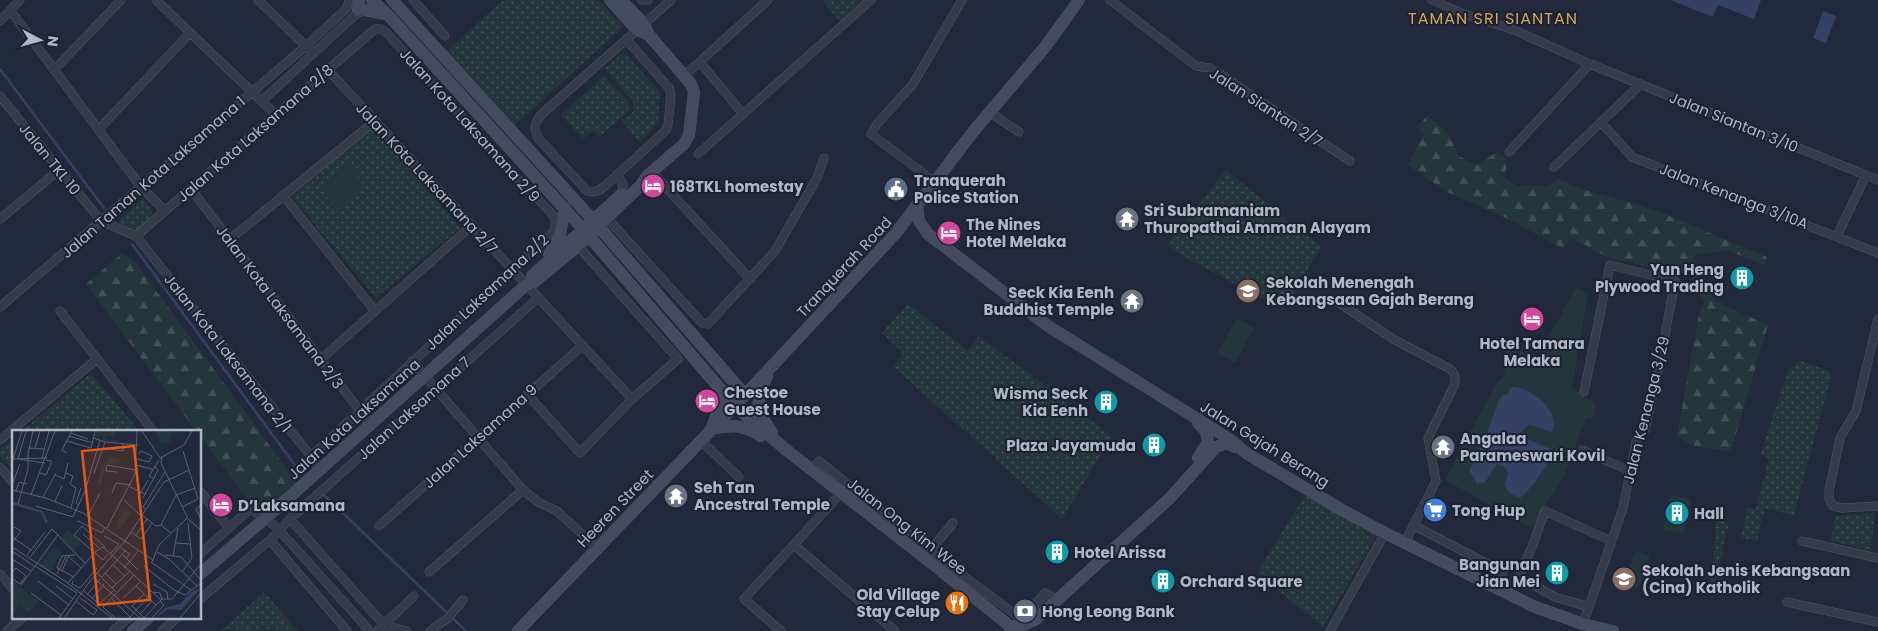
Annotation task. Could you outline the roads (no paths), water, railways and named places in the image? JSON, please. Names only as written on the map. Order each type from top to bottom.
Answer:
[{"type":"main road","points":[[392,0],[600,221],[728,378],[745,396]]},
{"type":"main road","points":[[600,221],[684,144],[689,135],[694,92],[685,75],[649,35],[610,0]]},
{"type":"main road","points":[[621,0],[641,27]]},
{"type":"main road","name":"Tranquerah Road","points":[[735,406],[896,233],[990,111],[1045,47],[1078,0]]},
{"type":"main road","name":"Jalan Ong Kim Wee","points":[[363,4],[390,16],[586,232],[735,406],[812,470],[927,554],[1013,629]]},
{"type":"main road","points":[[600,221],[622,194],[637,181],[650,174]]},
{"type":"main road","name":"Jalan Gajah Berang","points":[[917,206],[919,221],[928,234],[1048,326],[1232,440],[1246,453],[1342,510],[1495,588],[1535,607],[1583,624],[1613,631]]},
{"type":"main road","points":[[543,264],[560,234],[564,208]]},
{"type":"main road","name":"Jalan Kota Laksamana","points":[[526,285],[529,278],[543,264],[600,221]]},
{"type":"main road","name":"Jalan Gajah Berang","points":[[896,233],[908,228],[928,234]]},
{"type":"main road","name":"Jalan Kota Laksamana","points":[[201,573],[266,518],[526,285],[534,282],[578,246],[586,232]]},
{"type":"main road","points":[[728,378],[737,381],[749,381],[770,368]]},
{"type":"main road","points":[[770,368],[761,390],[759,409],[764,422],[785,449]]},
{"type":"main road","points":[[711,429],[719,407],[718,388]]},
{"type":"main road","name":"Heeren Street","points":[[518,631],[700,440],[735,406]]},
{"type":"main road","points":[[1183,411],[1202,426],[1207,435],[1208,442],[1198,457],[1192,473]]},
{"type":"main road","points":[[711,429],[730,425],[747,428],[785,449]]},
{"type":"main road","points":[[1013,629],[1035,620],[1169,499],[1216,447],[1220,444],[1226,444],[1246,453]]},
{"type":"street","points":[[0,21],[20,0]]},
{"type":"street","points":[[54,70],[121,0]]},
{"type":"street","points":[[156,0],[276,114]]},
{"type":"street","points":[[258,0],[314,54]]},
{"type":"street","points":[[425,0],[416,3],[445,36]]},
{"type":"street","points":[[642,0],[648,0]]},
{"type":"street","points":[[626,39],[669,88],[668,125],[666,130],[598,192],[587,191],[539,139],[535,133],[534,126],[537,119],[626,39],[671,0]]},
{"type":"street","points":[[685,75],[768,0]]},
{"type":"street","points":[[698,154],[871,0]]},
{"type":"street","points":[[935,182],[871,134],[877,124],[913,84],[962,0]]},
{"type":"street","name":"Jalan Siantan 2/7","points":[[1110,0],[1196,66],[1210,68],[1220,74],[1350,161]]},
{"type":"street","name":"Jalan Siantan 3/10","points":[[1432,0],[1461,13],[1514,30],[1590,64],[1878,180]]},
{"type":"street","points":[[262,101],[314,54],[363,4]]},
{"type":"street","name":"Jalan Taman Kota Laksamana 1","points":[[0,307],[306,46],[347,8],[363,4]]},
{"type":"street","points":[[10,10],[141,187],[165,211]]},
{"type":"street","name":"Jalan Kota Laksamana 2/8","points":[[136,236],[374,29]]},
{"type":"street","name":"Jalan Kota Laksamana 2/9","points":[[374,29],[381,29],[386,32],[494,154],[552,214],[555,219],[555,230]]},
{"type":"street","points":[[98,130],[190,33]]},
{"type":"street","points":[[700,62],[743,114]]},
{"type":"street","points":[[1509,152],[1590,64]]},
{"type":"street","name":"Jalan Kota Laksamana 2/7","points":[[328,70],[632,400]]},
{"type":"street","points":[[1554,167],[1640,84]]},
{"type":"street","name":"Jalan TKL 10","points":[[0,96],[101,221]]},
{"type":"street","points":[[990,111],[1019,132]]},
{"type":"street","points":[[229,240],[374,121]]},
{"type":"street","name":"Jalan Kenanga 3/10A","points":[[1601,122],[1632,157],[1878,253]]},
{"type":"street","points":[[600,221],[702,323],[708,324],[775,251],[817,178],[824,158]]},
{"type":"street","points":[[2,214],[59,170]]},
{"type":"street","points":[[617,174],[623,184],[622,194]]},
{"type":"street","points":[[650,174],[750,278]]},
{"type":"street","points":[[1837,236],[1866,175]]},
{"type":"street","name":"Jalan Kota Laksamana 2/3","points":[[190,189],[370,424]]},
{"type":"street","points":[[284,195],[375,311]]},
{"type":"street","points":[[101,221],[136,236]]},
{"type":"street","points":[[321,359],[472,226]]},
{"type":"street","name":"Jalan Laksamana 2/2","points":[[310,457],[555,230]]},
{"type":"street","name":"Jalan Kota Laksamana 2/1","points":[[136,236],[321,469]]},
{"type":"street","points":[[527,394],[580,453],[632,400],[678,359],[578,246]]},
{"type":"street","name":"Jalan Kenanga 3/29","points":[[1583,624],[1623,508],[1637,437],[1644,430],[1659,367],[1675,280],[1610,265],[1584,392]]},
{"type":"street","name":"Jalan Laksamana 7","points":[[201,598],[270,540],[290,519],[538,298]]},
{"type":"street","points":[[1338,303],[1393,339],[1450,369],[1454,373],[1456,380],[1428,438],[1436,481],[1405,542]]},
{"type":"street","points":[[60,311],[152,430]]},
{"type":"street","points":[[1878,319],[1856,410],[1840,438],[1829,491],[1829,499],[1833,506],[1842,508],[1878,506]]},
{"type":"street","name":"Jalan Laksamana 9","points":[[379,526],[582,346]]},
{"type":"street","points":[[0,440],[97,359]]},
{"type":"street","points":[[412,361],[523,490],[538,502],[557,511],[597,548]]},
{"type":"street","points":[[700,440],[740,477]]},
{"type":"street","points":[[1582,450],[1630,471]]},
{"type":"street","points":[[812,470],[819,461],[927,554],[1016,615],[1028,612],[1045,593],[1057,600]]},
{"type":"street","points":[[0,467],[12,482]]},
{"type":"street","points":[[429,572],[523,490]]},
{"type":"street","points":[[201,492],[229,528]]},
{"type":"street","points":[[781,631],[744,599],[842,493]]},
{"type":"street","points":[[201,553],[250,509],[266,518],[279,530],[370,631]]},
{"type":"street","points":[[1589,607],[1555,597],[1519,577],[1545,511],[1612,541]]},
{"type":"street","points":[[290,519],[384,625],[407,631]]},
{"type":"street","points":[[927,554],[953,523]]},
{"type":"street","points":[[1413,525],[1503,572],[1495,588]]},
{"type":"street","points":[[1330,631],[1385,533]]},
{"type":"street","points":[[270,540],[347,631]]},
{"type":"street","points":[[1802,541],[1878,558]]},
{"type":"street","points":[[794,545],[895,631]]},
{"type":"street","points":[[0,574],[12,588]]},
{"type":"street","points":[[377,631],[414,596]]},
{"type":"street","points":[[430,631],[448,618],[463,600]]},
{"type":"street","points":[[1787,602],[1878,622]]},
{"type":"street","points":[[7,631],[22,618]]},
{"type":"street","points":[[113,631],[128,618]]},
{"type":"street","points":[[162,631],[177,618]]},
{"type":"water","points":[[1670,0],[1761,0],[1754,19],[1718,5],[1713,17]]},
{"type":"water","points":[[1823,11],[1836,16],[1826,43],[1813,38]]},
{"type":"water","points":[[1512,387],[1528,391],[1542,401],[1548,408],[1554,424],[1552,432],[1529,425],[1525,427],[1521,436],[1550,449],[1550,460],[1533,485],[1520,498],[1509,493],[1505,485],[1508,472],[1504,467],[1497,464],[1485,482],[1477,484],[1469,470],[1483,443],[1501,396],[1507,394]]},
{"type":"waterway","points":[[0,69],[104,208]]},
{"type":"waterway","points":[[132,244],[300,472]]},
{"type":"waterway","points":[[321,492],[466,631]]},
{"type":"place","name":"168TKL homestay","points":[[653,186]]},
{"type":"place","name":"Tranquerah Police Station","points":[[896,189]]},
{"type":"place","name":"Sri Subramaniam Thuropathai Amman Alayam","points":[[1127,219]]},
{"type":"place","name":"The Nines Hotel Melaka","points":[[949,233]]},
{"type":"place","name":"Yun Heng Plywood Trading","points":[[1742,278]]},
{"type":"place","name":"Sekolah Menengah Kebangsaan Gajah Berang","points":[[1248,291]]},
{"type":"place","name":"Seck Kia Eenh Buddhist Temple","points":[[1132,301]]},
{"type":"place","name":"Hotel Tamara Melaka","points":[[1532,319]]},
{"type":"place","name":"Chestoe Guest House","points":[[707,401]]},
{"type":"place","name":"Wisma Seck Kia Eenh","points":[[1106,402]]},
{"type":"place","name":"Plaza Jayamuda","points":[[1154,445]]},
{"type":"place","name":"Angalaa Parameswari Kovil","points":[[1443,447]]},
{"type":"place","name":"Seh Tan Ancestral Temple","points":[[676,496]]},
{"type":"place","name":"D’Laksamana","points":[[221,505]]},
{"type":"place","name":"Tong Hup","points":[[1435,510]]},
{"type":"place","name":"Hall","points":[[1677,513]]},
{"type":"place","name":"Hotel Arissa","points":[[1057,552]]},
{"type":"place","name":"Bangunan Jian Mei","points":[[1557,573]]},
{"type":"place","name":"Sekolah Jenis Kebangsaan (Cina) Katholik","points":[[1624,579]]},
{"type":"place","name":"Orchard Square","points":[[1163,581]]},
{"type":"place","name":"Old Village Stay Celup","points":[[957,603]]},
{"type":"place","name":"Hong Leong Bank","points":[[1025,611]]},
{"type":"district","name":"TAMAN SRI SIANTAN","points":[[1493,18]]}]
